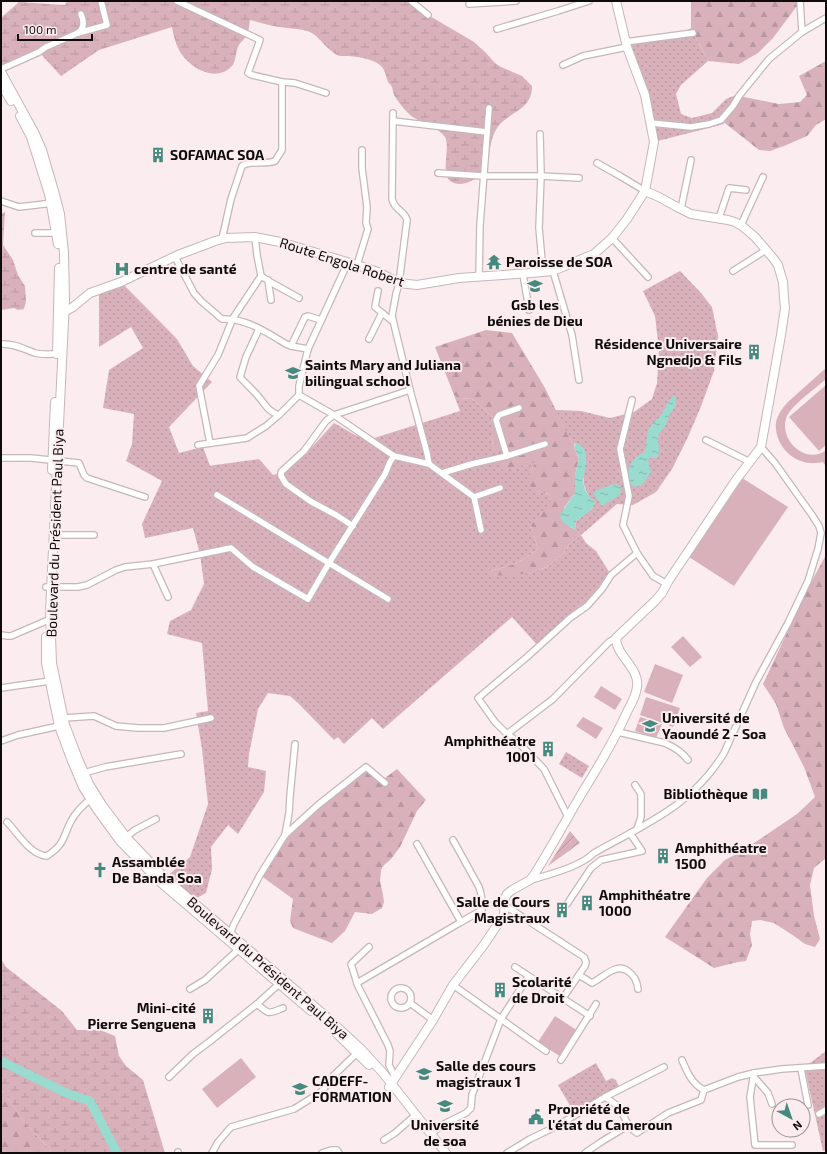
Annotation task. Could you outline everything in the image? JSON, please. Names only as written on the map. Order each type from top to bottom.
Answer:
[{"type":"main road","name":"Route Engola Robert","points":[[62,313],[90,293],[121,282],[176,257],[222,239],[255,237],[295,246],[378,272],[399,283],[417,285],[460,278],[553,271],[594,254],[612,238],[627,219],[645,191],[654,142],[645,95],[626,45],[616,1]]},
{"type":"main road","points":[[1,71],[42,150],[54,203],[56,233],[60,254],[62,313]]},
{"type":"main road","points":[[2,90],[31,137],[50,194],[60,214],[64,254],[62,313]]},
{"type":"main road","points":[[392,1083],[433,1020],[453,985],[483,946],[504,915],[505,898],[507,894],[530,880],[545,857],[618,732],[634,698],[638,682],[635,673],[621,651],[616,638],[655,601],[724,497],[761,447],[785,304],[778,265],[754,237],[735,222],[691,214],[645,191]]},
{"type":"main road","name":"Boulevard du Président Paul Biya","points":[[62,313],[57,354],[54,535],[46,621],[46,663],[59,726],[75,768],[84,787],[102,805],[126,837],[165,878],[321,1012],[362,1050],[392,1083],[446,1153]]},
{"type":"main road","name":"Boulevard du Président Paul Biya","points":[[62,313],[49,587],[52,663],[64,718],[96,808],[120,841],[160,882],[317,1016],[380,1076],[392,1083],[412,1118],[440,1153]]},
{"type":"street","points":[[1,71],[46,47],[78,33],[107,26],[101,1]]},
{"type":"street","points":[[177,1],[260,40],[248,73],[282,82],[295,83],[326,93]]},
{"type":"street","points":[[411,1],[428,15]]},
{"type":"street","points":[[469,4],[516,1]]},
{"type":"street","points":[[497,29],[589,1]]},
{"type":"street","points":[[800,1],[802,32]]},
{"type":"street","points":[[78,33],[83,28],[84,21],[81,14]]},
{"type":"street","points":[[650,123],[691,127],[721,120],[769,59],[802,32],[826,18]]},
{"type":"street","points":[[563,65],[583,56],[626,45],[693,33]]},
{"type":"street","points":[[222,239],[230,198],[242,166],[247,163],[275,162],[282,150],[282,82]]},
{"type":"street","points":[[479,277],[480,225],[489,108]]},
{"type":"street","points":[[393,113],[392,199],[395,207],[405,215],[407,220],[399,283],[392,320],[426,449],[428,464]]},
{"type":"street","points":[[393,121],[487,132]]},
{"type":"street","points":[[540,134],[541,176],[539,228],[543,272]]},
{"type":"street","points":[[357,265],[368,230],[366,223],[362,150]]},
{"type":"street","points":[[682,209],[691,160]]},
{"type":"street","points":[[597,163],[645,191]]},
{"type":"street","points":[[438,173],[483,176],[541,176],[579,178]]},
{"type":"street","points":[[741,226],[763,177]]},
{"type":"street","points":[[719,218],[729,188],[746,190]]},
{"type":"street","points":[[1,202],[19,207],[54,203]]},
{"type":"street","points":[[35,233],[56,233]]},
{"type":"street","points":[[210,443],[199,386],[218,355],[232,318],[261,276],[255,237]]},
{"type":"street","points":[[612,238],[648,277]]},
{"type":"street","points":[[732,271],[766,250]]},
{"type":"street","points":[[176,257],[194,293],[222,319],[232,318],[252,325],[286,344],[308,349]]},
{"type":"street","points":[[299,395],[298,386],[308,349],[348,262]]},
{"type":"street","points":[[553,271],[572,335],[579,380]]},
{"type":"street","points":[[524,274],[529,310]]},
{"type":"street","points":[[261,276],[299,298]]},
{"type":"street","points":[[268,280],[271,300]]},
{"type":"street","points":[[378,291],[375,307],[392,320]]},
{"type":"street","points":[[369,339],[382,313]]},
{"type":"street","points":[[291,346],[305,317],[308,316],[321,320]]},
{"type":"street","points":[[259,329],[246,357],[240,377],[272,413],[279,415]]},
{"type":"street","points":[[1,344],[17,346],[38,354],[57,354]]},
{"type":"street","points":[[353,526],[297,493],[286,484],[280,474],[304,451],[326,421],[334,415],[410,390]]},
{"type":"street","points":[[198,445],[247,438],[262,429],[279,415],[299,395]]},
{"type":"street","points":[[299,395],[334,415],[394,456],[428,464],[442,473],[474,497],[481,530]]},
{"type":"street","points":[[632,400],[620,449],[629,496],[623,525],[637,553],[653,576],[667,584]]},
{"type":"street","points":[[506,456],[496,420],[499,415],[519,408]]},
{"type":"street","points":[[706,440],[750,462]]},
{"type":"street","points":[[442,473],[545,444]]},
{"type":"street","points":[[530,880],[556,872],[588,858],[594,853],[664,814],[687,797],[705,780],[717,764],[732,738],[756,682],[801,598],[813,567],[818,549],[820,533],[819,526],[809,510],[761,447]]},
{"type":"street","points":[[49,587],[78,587],[87,585],[121,568],[132,565],[152,564],[231,548],[254,567],[308,599],[329,563],[386,474],[390,462],[394,456]]},
{"type":"street","points":[[1,458],[30,458],[79,463],[84,475],[87,478],[145,497]]},
{"type":"street","points":[[474,497],[500,488]]},
{"type":"street","points":[[217,495],[388,599]]},
{"type":"street","points":[[54,535],[94,535]]},
{"type":"street","points":[[568,817],[544,769],[518,742],[495,722],[478,698],[527,658],[570,618],[587,606],[602,589],[611,575],[637,553]]},
{"type":"street","points":[[152,564],[168,597]]},
{"type":"street","points":[[1,635],[11,636],[46,621]]},
{"type":"street","points":[[507,734],[553,699],[609,642],[616,638]]},
{"type":"street","points":[[1,688],[50,681]]},
{"type":"street","points":[[64,718],[94,716],[116,726],[164,728],[211,718]]},
{"type":"street","points":[[1,741],[18,735],[59,726]]},
{"type":"street","points":[[618,732],[671,745],[688,760]]},
{"type":"street","points":[[285,835],[289,813],[295,744]]},
{"type":"street","points":[[84,773],[105,767],[181,754]]},
{"type":"street","points":[[230,934],[260,875],[285,835],[318,805],[366,767],[385,783]]},
{"type":"street","points":[[635,785],[641,794],[641,817],[637,829]]},
{"type":"street","points":[[8,822],[30,848],[41,856],[46,856],[60,846],[76,813],[93,797]]},
{"type":"street","points":[[126,837],[135,830],[156,819]]},
{"type":"street","points":[[567,904],[591,868],[601,860],[642,851],[630,833]]},
{"type":"street","points":[[357,983],[482,910],[483,903],[479,888],[453,840]]},
{"type":"street","points":[[416,844],[461,922]]},
{"type":"street","points":[[504,905],[584,957],[586,962],[585,966],[563,998]]},
{"type":"street","points":[[369,947],[352,964],[358,986],[390,1050],[389,1065],[392,1083]]},
{"type":"street","points":[[190,989],[204,980],[239,949]]},
{"type":"street","points":[[514,967],[590,1016]]},
{"type":"street","points":[[579,975],[592,983],[614,969],[620,968],[626,970],[635,978],[638,983],[638,988]]},
{"type":"street","points":[[431,1134],[442,1125],[466,1113],[471,1108],[472,1095],[501,1019],[528,977]]},
{"type":"street","points":[[169,1077],[193,1054],[257,1004],[278,984]]},
{"type":"street","points":[[453,985],[546,1051]]},
{"type":"street","points":[[410,1003],[433,1020]]},
{"type":"street","points":[[257,1004],[266,1012],[270,1013],[284,1008]]},
{"type":"street","points":[[561,1060],[590,1016],[596,1004]]},
{"type":"street","points":[[212,1153],[218,1142],[231,1127],[294,1109],[318,1094],[323,1090],[332,1077],[357,1053]]},
{"type":"street","points":[[682,1060],[691,1080],[704,1090]]},
{"type":"street","points":[[704,1090],[738,1077],[782,1070],[826,1066]]},
{"type":"street","points":[[507,1153],[530,1139],[557,1126],[605,1097],[664,1067]]},
{"type":"street","points":[[801,1069],[807,1098]]},
{"type":"street","points":[[754,1075],[766,1091],[771,1102]]},
{"type":"street","points":[[754,1075],[750,1097],[755,1145],[792,1145]]},
{"type":"street","points":[[605,1097],[617,1106],[635,1132],[639,1132],[668,1113],[701,1100],[704,1090]]},
{"type":"street","points":[[819,1114],[826,1110]]},
{"type":"street","points":[[384,1140],[395,1133],[412,1118]]},
{"type":"street","points":[[585,1153],[629,1125]]},
{"type":"street","points":[[322,1153],[331,1150],[337,1150],[339,1153]]},
{"type":"green space","points":[[67,1],[411,1],[428,15],[474,42],[495,63],[522,76],[532,86],[531,94],[524,106],[502,122],[497,128],[493,135],[488,158],[483,171],[469,182],[456,184],[448,179],[446,174],[447,148],[445,137],[438,130],[413,117],[405,110],[394,95],[392,87],[388,82],[381,66],[366,59],[335,54],[315,36],[304,30],[250,20],[248,33],[238,47],[233,65],[224,72],[216,74],[201,70],[187,61],[178,48],[172,27],[99,50],[61,76],[39,52],[1,70],[1,18],[19,2],[65,5]]},
{"type":"green space","points":[[691,1],[798,1],[797,6],[773,38],[758,53],[739,64],[708,61],[691,28]]},
{"type":"green space","points":[[691,28],[708,61],[681,85],[676,94],[681,114],[692,118],[712,113],[726,99],[736,95],[739,96],[721,120],[724,124],[654,142],[626,42],[676,36]]},
{"type":"green space","points":[[826,61],[826,119],[816,125],[807,136],[770,151],[759,150],[721,120],[739,96],[779,104],[800,102],[807,95],[799,76]]},
{"type":"green space","points":[[5,212],[3,245],[13,260],[18,275],[25,286],[26,301],[24,309],[18,310],[14,308],[1,310],[1,214]]},
{"type":"green space","points":[[680,271],[712,307],[718,336],[714,371],[700,409],[672,469],[656,492],[633,505],[617,504],[581,535],[575,529],[576,521],[592,509],[595,502],[589,497],[584,485],[584,478],[576,443],[574,445],[555,410],[581,411],[610,418],[634,412],[652,399],[657,383],[659,350],[655,316],[643,291]]},
{"type":"green space","points":[[121,282],[177,339],[193,366],[212,382],[169,427],[179,453],[203,447],[210,466],[259,459],[273,475],[285,472],[313,446],[334,423],[355,435],[368,440],[460,411],[454,395],[458,398],[472,399],[500,423],[493,437],[492,448],[535,462],[530,474],[536,491],[549,494],[552,502],[531,525],[538,549],[526,558],[515,563],[489,571],[528,573],[547,567],[563,554],[569,544],[581,535],[586,543],[596,551],[611,575],[602,589],[539,647],[512,617],[383,729],[372,718],[344,744],[338,737],[334,740],[290,696],[268,693],[258,709],[249,754],[248,767],[266,771],[264,792],[238,834],[228,825],[211,847],[212,869],[206,893],[195,899],[160,882],[190,857],[208,804],[202,749],[196,713],[208,711],[202,643],[167,634],[170,621],[191,610],[204,584],[200,554],[193,528],[145,538],[142,524],[162,481],[126,461],[132,444],[134,414],[103,408],[109,370],[143,348],[131,327],[99,347],[99,290]]},
{"type":"green space","points":[[486,330],[512,333],[545,388],[574,445],[579,459],[575,475],[575,493],[564,508],[570,527],[575,529],[581,535],[569,544],[563,554],[547,567],[528,573],[511,576],[494,575],[489,571],[515,563],[526,558],[538,549],[531,525],[551,501],[549,494],[536,491],[528,485],[530,474],[535,462],[503,471],[492,448],[493,437],[489,429],[500,423],[472,399],[458,398],[454,395],[435,347]]},
{"type":"green space","points":[[826,368],[826,379],[794,406],[787,416],[785,425],[786,433],[795,448],[810,455],[818,454],[826,450],[825,465],[823,462],[804,462],[792,457],[779,442],[776,422],[779,413],[787,403]]},
{"type":"green space","points":[[826,385],[826,445],[819,451],[789,417]]},
{"type":"green space","points":[[742,478],[788,507],[734,586],[689,557]]},
{"type":"green space","points":[[826,555],[826,858],[814,868],[810,885],[814,916],[820,939],[815,947],[805,944],[774,923],[760,920],[752,921],[750,934],[752,945],[746,961],[714,968],[665,937],[707,878],[725,860],[744,850],[797,814],[815,797],[804,767],[784,728],[776,704],[763,684],[809,586]]},
{"type":"green space","points":[[683,636],[702,657],[690,667],[671,647]]},
{"type":"green space","points":[[655,664],[683,675],[672,703],[644,692]]},
{"type":"green space","points":[[601,686],[622,699],[615,710],[594,697]]},
{"type":"green space","points":[[646,697],[680,708],[673,727],[640,715]]},
{"type":"green space","points":[[583,717],[603,728],[596,739],[576,726]]},
{"type":"green space","points":[[640,717],[662,724],[656,738],[635,731]]},
{"type":"green space","points":[[566,752],[589,766],[582,778],[559,764]]},
{"type":"green space","points":[[366,767],[385,782],[385,778],[397,769],[426,800],[417,811],[400,847],[381,870],[380,881],[384,902],[382,908],[372,914],[355,912],[345,931],[332,943],[293,928],[290,921],[293,899],[260,875],[283,838]]},
{"type":"green space","points":[[570,831],[580,843],[548,866]]},
{"type":"green space","points":[[1,959],[6,967],[62,1011],[77,1030],[100,1030],[115,1036],[119,1056],[126,1066],[143,1080],[165,1153],[52,1153],[24,1121],[1,1090]]},
{"type":"green space","points":[[555,1016],[578,1031],[561,1057],[538,1042]]},
{"type":"green space","points":[[826,1051],[826,1150],[823,1151],[804,1065],[810,1063]]},
{"type":"green space","points":[[241,1058],[256,1077],[217,1108],[202,1089]]},
{"type":"green space","points":[[596,1063],[606,1081],[612,1078],[616,1080],[619,1087],[588,1104],[575,1114],[558,1085]]},
{"type":"green space","points":[[1,1090],[24,1121],[52,1153],[1,1153]]},
{"type":"water","points":[[675,395],[676,405],[669,416],[665,427],[659,433],[658,458],[650,458],[648,460],[651,472],[643,484],[636,487],[627,480],[627,474],[631,463],[645,450],[647,433],[650,426],[659,417],[669,401]]},
{"type":"water","points":[[576,443],[582,446],[585,450],[586,462],[584,486],[588,495],[595,502],[585,515],[576,521],[575,529],[563,522],[560,515],[575,493],[575,475],[579,459],[574,447]]},
{"type":"water","points":[[617,484],[621,487],[620,495],[602,506],[593,493],[604,487]]},
{"type":"waterway","points":[[1,1061],[66,1093],[90,1101],[117,1153]]},
{"type":"place","name":"SOFAMAC SOA","points":[[158,155]]},
{"type":"place","name":"Paroisse de SOA","points":[[494,262]]},
{"type":"place","name":"centre de santé","points":[[122,269]]},
{"type":"place","name":"Gsb les bénies de Dieu","points":[[535,286]]},
{"type":"place","name":"Résidence Universaire Ngnedjo & Fils","points":[[754,352]]},
{"type":"place","name":"Saints Mary and Juliana bilingual school","points":[[293,373]]},
{"type":"place","name":"Université de Yaoundé 2 - Soa","points":[[650,726]]},
{"type":"place","name":"Amphithéatre 1001","points":[[548,749]]},
{"type":"place","name":"Bibliothèque","points":[[760,794]]},
{"type":"place","name":"Amphithéatre 1500","points":[[663,856]]},
{"type":"place","name":"Assamblée De Banda Soa","points":[[100,870]]},
{"type":"place","name":"Amphithéatre 1000","points":[[587,903]]},
{"type":"place","name":"Salle de Cours Magistraux","points":[[562,910]]},
{"type":"place","name":"Scolarité de Droit","points":[[500,990]]},
{"type":"place","name":"Mini-cité Pierre Senguena","points":[[208,1016]]},
{"type":"place","name":"Salle des cours magistraux 1","points":[[424,1074]]},
{"type":"place","name":"CADEFF- FORMATION","points":[[300,1089]]},
{"type":"place","name":"Université de soa","points":[[445,1106]]},
{"type":"place","name":"Propriété de l'état du Cameroun","points":[[536,1117]]}]
